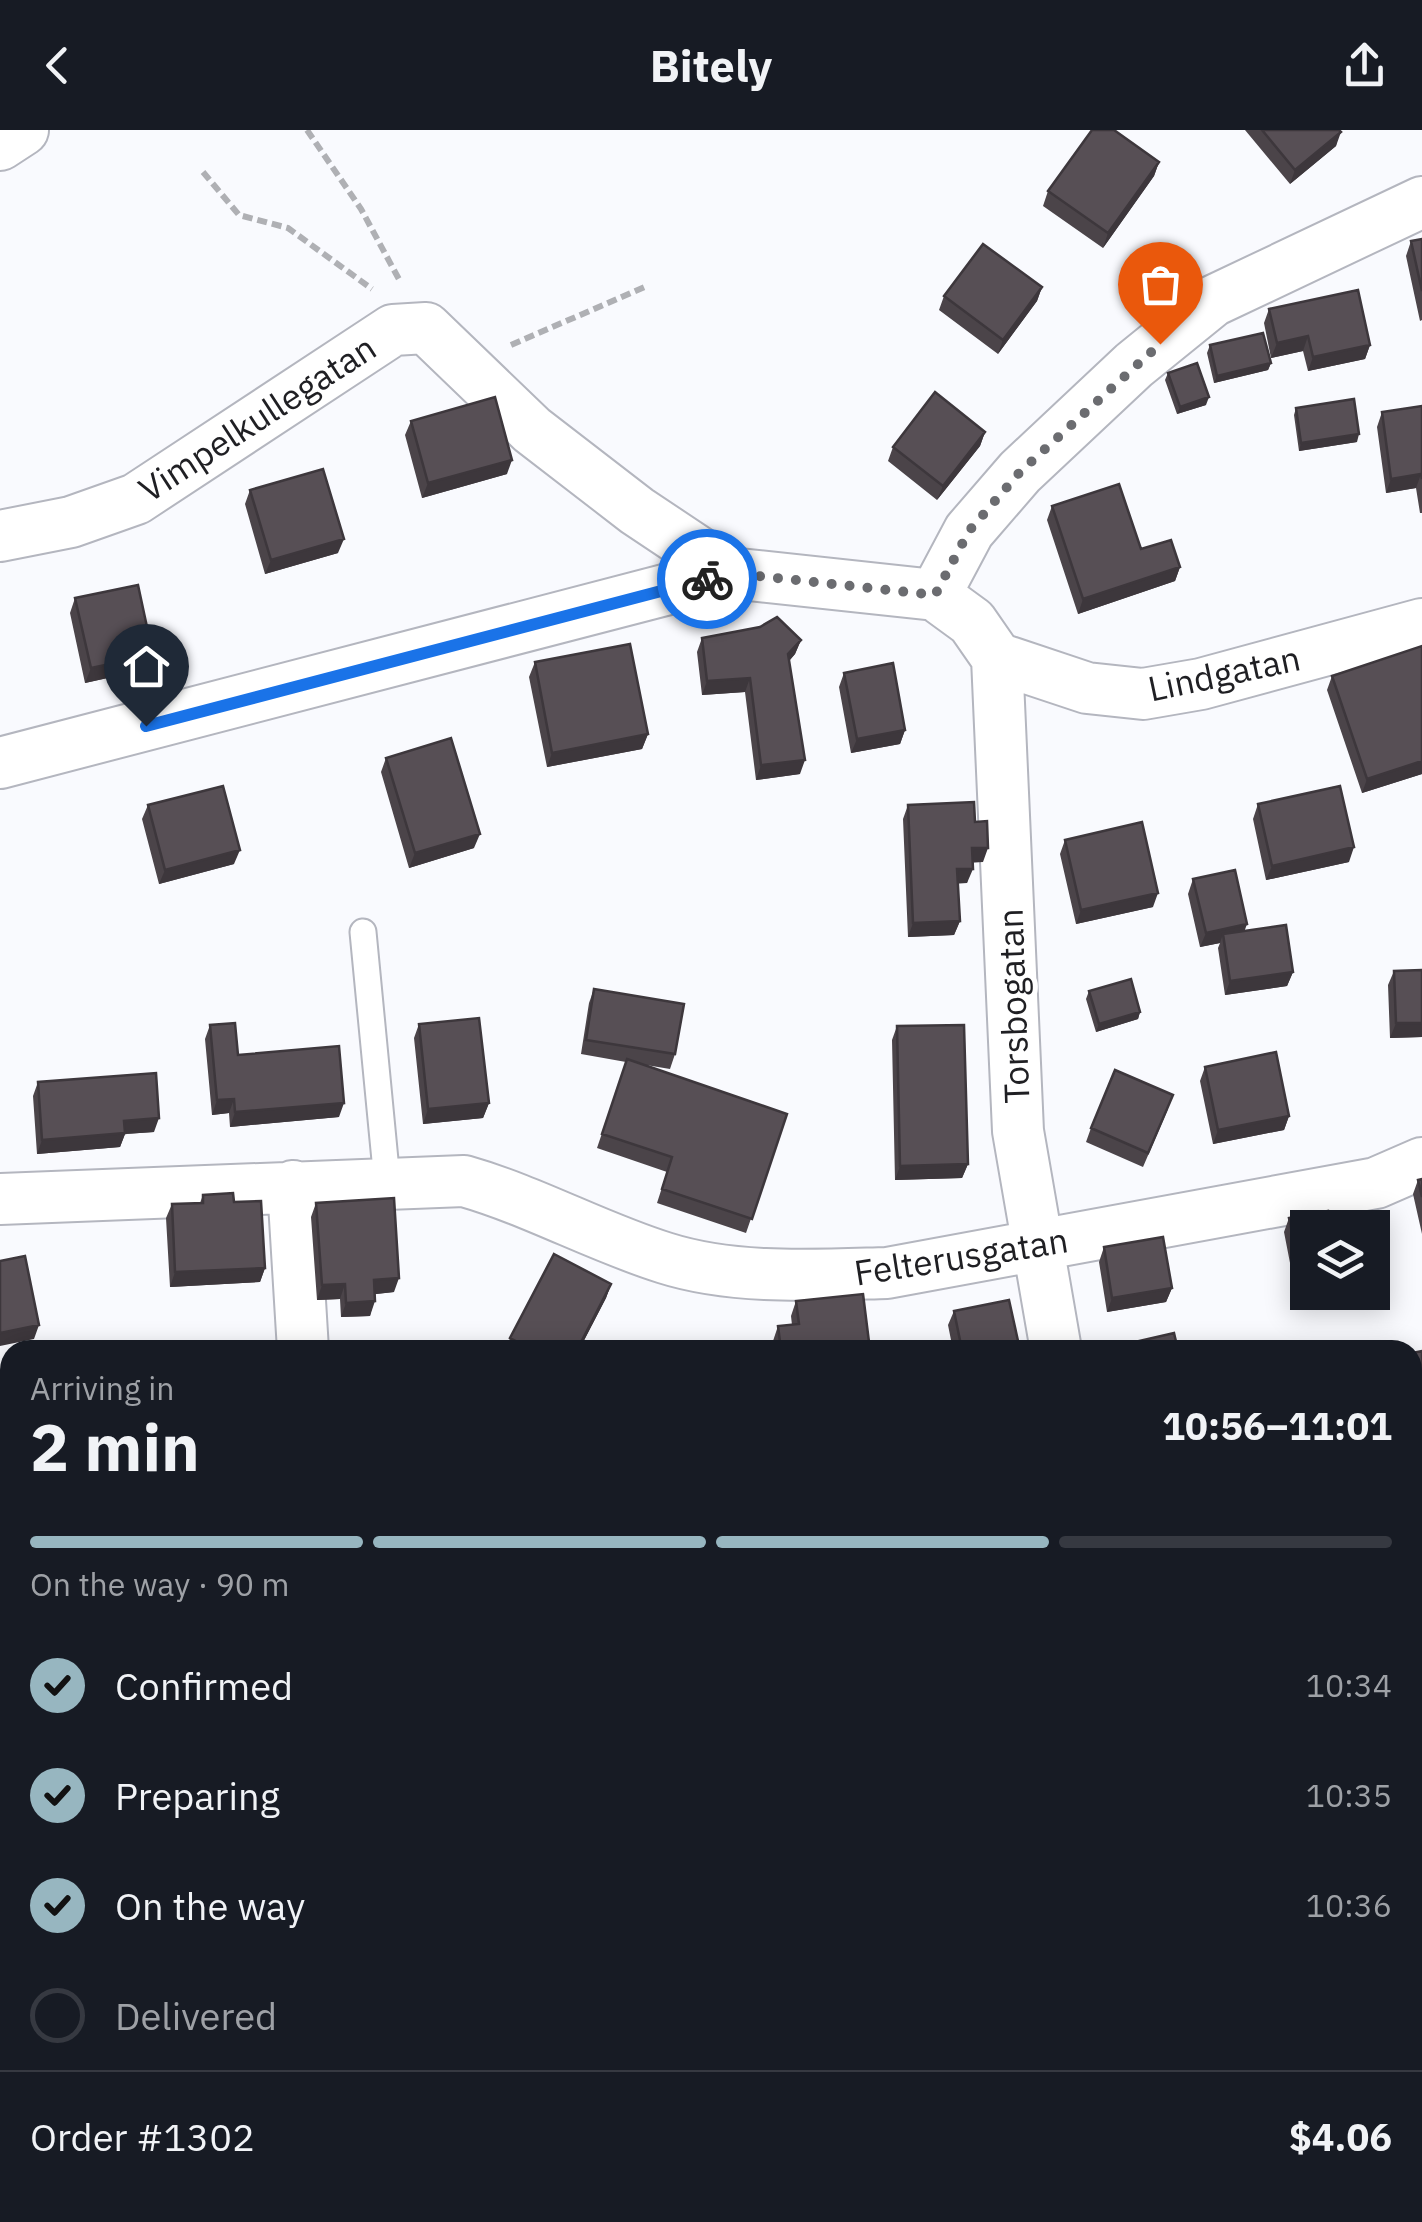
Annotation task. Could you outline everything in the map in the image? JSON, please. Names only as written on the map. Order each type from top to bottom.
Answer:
[{"type":"street","points":[[0,145],[22,130]]},
{"type":"street","points":[[935,595],[969,531],[1020,472],[1134,365],[1212,301],[1422,202]]},
{"type":"street","points":[[426,328],[532,430],[730,573]]},
{"type":"street","name":"Vimpelkullegatan","points":[[0,536],[71,522],[136,498],[393,330],[426,328]]},
{"type":"street","points":[[0,763],[730,573],[935,595],[972,622],[997,658]]},
{"type":"street","name":"Lindgatan","points":[[997,658],[1086,688],[1143,694],[1200,684],[1422,624]]},
{"type":"street","name":"Torsbogatan","points":[[997,658],[1018,1131],[1054,1340]]},
{"type":"street","name":"Felterusgatan","points":[[0,1222],[24,1199],[387,1181],[464,1181],[668,1259],[714,1268],[828,1275],[887,1272],[1376,1183],[1422,1163]]},
{"type":"street","points":[[293,1186],[302,1340]]},
{"type":"lane","points":[[363,932],[387,1181]]},
{"type":"path","points":[[308,130],[362,209],[426,328]]},
{"type":"path","points":[[203,172],[240,215],[288,228],[426,328]]},
{"type":"path","points":[[464,366],[647,286]]},
{"type":"building","points":[[1092,130],[1114,130],[1159,162],[1108,233],[1048,191]]},
{"type":"building","points":[[1262,130],[1339,130],[1341,132],[1295,170]]},
{"type":"building","points":[[1422,239],[1422,291],[1411,241]]},
{"type":"building","points":[[983,244],[1042,287],[1003,340],[944,296]]},
{"type":"building","points":[[1358,290],[1370,345],[1313,357],[1308,336],[1277,343],[1269,309]]},
{"type":"building","points":[[1263,333],[1271,363],[1217,376],[1210,345]]},
{"type":"building","points":[[1197,363],[1209,397],[1180,407],[1168,373]]},
{"type":"building","points":[[935,392],[985,432],[943,486],[893,447]]},
{"type":"building","points":[[495,397],[512,460],[428,483],[411,421]]},
{"type":"building","points":[[1354,399],[1359,434],[1301,443],[1296,408]]},
{"type":"building","points":[[1422,406],[1422,479],[1421,474],[1391,479],[1382,412]]},
{"type":"building","points":[[323,469],[344,539],[271,560],[250,490]]},
{"type":"building","points":[[1119,484],[1141,549],[1171,540],[1180,567],[1083,599],[1052,506]]},
{"type":"building","points":[[138,585],[153,655],[91,668],[75,598]]},
{"type":"building","points":[[777,617],[801,640],[788,654],[805,760],[761,765],[750,678],[707,681],[702,638],[760,627]]},
{"type":"building","points":[[630,644],[648,734],[552,753],[535,662]]},
{"type":"building","points":[[1422,646],[1422,761],[1367,779],[1332,676]]},
{"type":"building","points":[[893,663],[905,730],[857,739],[844,673]]},
{"type":"building","points":[[451,738],[480,834],[415,853],[386,758]]},
{"type":"building","points":[[223,786],[240,850],[165,870],[148,805]]},
{"type":"building","points":[[1340,786],[1354,847],[1272,866],[1258,804]]},
{"type":"building","points":[[974,802],[975,822],[987,821],[988,848],[972,848],[973,869],[957,869],[960,921],[913,923],[908,805]]},
{"type":"building","points":[[1142,822],[1158,893],[1081,910],[1065,840]]},
{"type":"building","points":[[1235,870],[1247,924],[1206,933],[1193,879]]},
{"type":"building","points":[[1286,925],[1293,972],[1230,981],[1223,934]]},
{"type":"building","points":[[1422,970],[1422,1023],[1396,1023],[1394,971]]},
{"type":"building","points":[[1131,979],[1140,1012],[1099,1024],[1089,991]]},
{"type":"building","points":[[594,989],[684,1004],[675,1054],[586,1040]]},
{"type":"building","points":[[479,1018],[489,1103],[428,1109],[419,1024]]},
{"type":"building","points":[[235,1023],[238,1055],[339,1046],[344,1103],[235,1112],[234,1099],[217,1100],[210,1025]]},
{"type":"building","points":[[964,1025],[968,1164],[900,1166],[897,1026]]},
{"type":"building","points":[[1276,1052],[1289,1116],[1218,1130],[1205,1067]]},
{"type":"building","points":[[627,1059],[787,1114],[752,1219],[662,1189],[672,1157],[602,1134]]},
{"type":"building","points":[[1115,1070],[1173,1095],[1148,1153],[1091,1128]]},
{"type":"building","points":[[156,1073],[159,1118],[124,1121],[125,1133],[42,1140],[38,1082]]},
{"type":"building","points":[[233,1193],[234,1202],[261,1201],[265,1268],[175,1272],[172,1204],[203,1203],[203,1195]]},
{"type":"building","points":[[394,1198],[399,1278],[374,1280],[375,1301],[346,1303],[345,1284],[322,1285],[316,1203]]},
{"type":"building","points":[[1163,1237],[1172,1288],[1112,1298],[1104,1247]]},
{"type":"building","points":[[554,1254],[611,1284],[582,1340],[510,1338]]},
{"type":"building","points":[[25,1256],[39,1325],[0,1333],[0,1261]]},
{"type":"building","points":[[863,1294],[869,1340],[780,1340],[778,1326],[799,1324],[796,1301]]},
{"type":"building","points":[[1009,1300],[1018,1340],[960,1340],[954,1311]]},
{"type":"building","points":[[1174,1333],[1176,1340],[1144,1340]]},
{"type":"way so far","points":[[707,579],[730,573],[935,595],[969,531],[1020,472],[1160,344]]},
{"type":"route","points":[[146,726],[707,579]]}]
